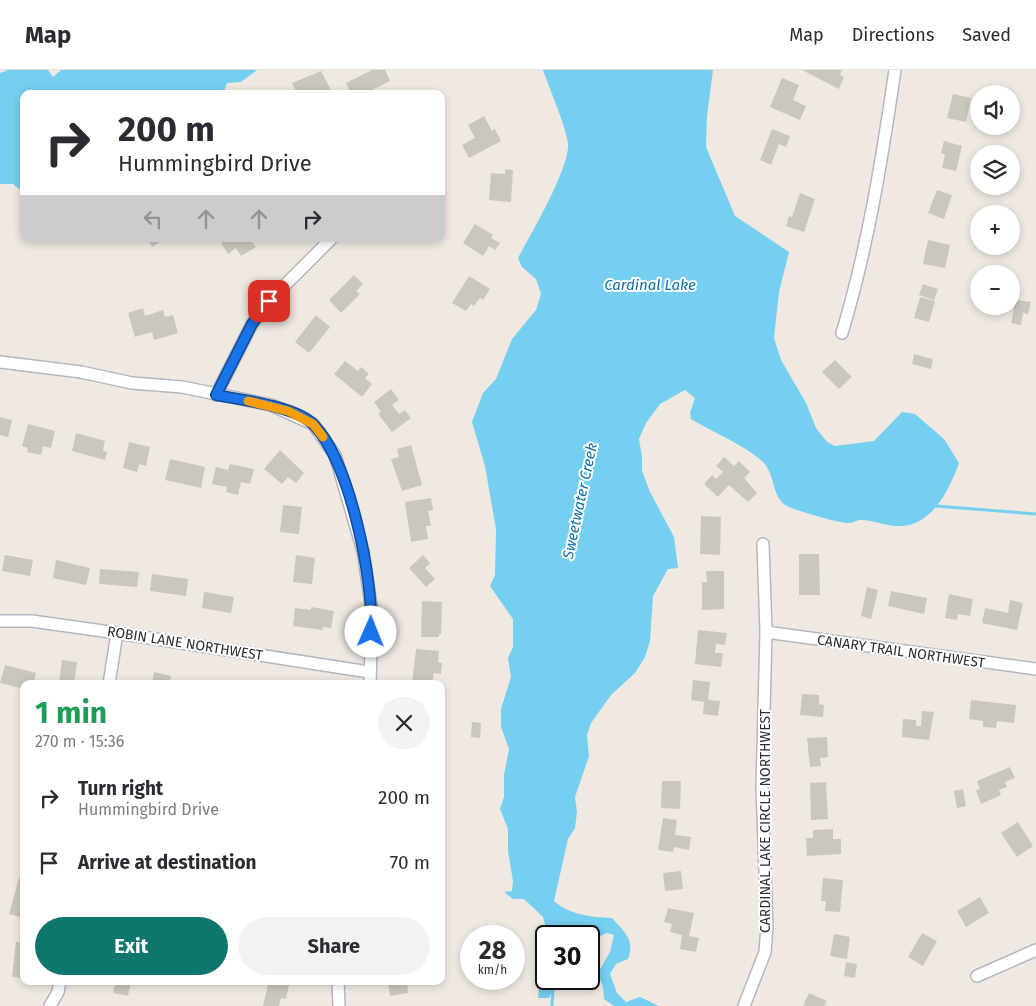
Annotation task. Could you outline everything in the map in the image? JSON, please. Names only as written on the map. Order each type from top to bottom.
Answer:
[{"type":"street","points":[[842,333],[856,285],[882,164],[895,70]]},
{"type":"street","points":[[216,395],[252,324],[269,301],[328,242]]},
{"type":"street","points":[[0,362],[82,372],[132,383],[182,387],[271,405],[313,424],[336,455],[364,559],[372,612],[370,678]]},
{"type":"street","name":"CARDINAL LAKE CIRCLE NORTHWEST","points":[[744,1006],[765,952],[767,927],[762,788],[766,632],[763,544]]},
{"type":"street","name":"ROBIN LANE NORTHWEST","points":[[0,621],[32,621],[116,633],[370,678]]},
{"type":"street","name":"CANARY TRAIL NORTHWEST","points":[[766,632],[1036,670]]},
{"type":"street","points":[[110,680],[116,633]]},
{"type":"street","points":[[977,976],[1036,950]]},
{"type":"street","points":[[50,1006],[58,992],[59,985]]},
{"type":"street","points":[[338,985],[339,1006]]},
{"type":"water","points":[[8,70],[48,70],[53,77],[61,70],[257,70],[241,82],[227,83],[225,90],[20,90],[20,190],[13,184],[0,184],[0,73]]},
{"type":"water","name":"Cardinal Lake","points":[[543,70],[713,70],[707,116],[706,147],[735,216],[789,252],[779,292],[774,338],[781,360],[806,403],[816,428],[827,442],[835,446],[874,441],[902,412],[915,414],[944,439],[959,463],[951,483],[939,504],[922,519],[912,524],[901,526],[861,520],[845,523],[787,506],[782,502],[778,497],[770,472],[762,461],[736,443],[691,419],[690,413],[695,398],[685,390],[660,404],[646,423],[639,439],[642,471],[650,492],[674,537],[678,568],[668,569],[653,596],[650,641],[645,657],[635,673],[611,695],[591,723],[587,735],[589,756],[575,797],[577,812],[575,828],[568,839],[554,901],[574,912],[589,916],[612,918],[625,932],[630,946],[628,959],[616,964],[610,974],[617,993],[626,1002],[640,997],[659,1006],[614,1006],[604,999],[600,970],[610,952],[614,935],[607,933],[600,936],[600,925],[545,925],[543,917],[524,899],[513,899],[504,892],[512,891],[513,881],[508,851],[508,829],[500,809],[504,797],[504,775],[509,749],[501,727],[501,709],[511,677],[508,658],[513,647],[513,619],[490,586],[495,575],[496,529],[485,466],[472,422],[483,393],[496,379],[512,339],[536,310],[541,294],[536,279],[522,267],[518,258],[557,184],[563,168],[568,143],[561,117]]},
{"type":"water","points":[[539,990],[553,990],[549,998],[538,998]]},
{"type":"building","points":[[372,70],[385,70],[390,81],[372,90],[349,90],[346,83]]},
{"type":"building","points":[[802,70],[842,70],[840,75],[844,77],[839,89]]},
{"type":"building","points":[[321,71],[331,90],[295,90],[292,83]]},
{"type":"building","points":[[782,78],[799,85],[793,100],[806,106],[800,120],[770,107]]},
{"type":"building","points":[[953,94],[970,98],[966,122],[947,118]]},
{"type":"building","points":[[484,116],[492,131],[495,129],[501,141],[469,158],[462,145],[475,138],[468,125]]},
{"type":"building","points":[[772,129],[790,136],[786,147],[779,144],[771,165],[760,160]]},
{"type":"building","points":[[944,141],[962,146],[956,171],[942,168],[945,154],[941,153]]},
{"type":"building","points":[[505,169],[513,170],[511,202],[489,200],[491,173],[505,174]]},
{"type":"building","points":[[937,190],[952,195],[944,219],[928,213]]},
{"type":"building","points":[[800,193],[815,199],[804,232],[786,226],[789,216],[792,217]]},
{"type":"building","points":[[475,224],[493,235],[491,238],[500,243],[495,250],[489,246],[483,256],[463,243]]},
{"type":"building","points":[[928,240],[950,245],[945,268],[923,264]]},
{"type":"building","points":[[149,242],[160,242],[152,247]]},
{"type":"building","points":[[252,242],[256,247],[241,256],[236,248],[228,254],[221,243]]},
{"type":"building","points":[[354,275],[363,284],[356,291],[360,294],[341,313],[329,300]]},
{"type":"building","points":[[469,276],[490,289],[483,300],[480,298],[474,306],[471,304],[466,311],[452,303]]},
{"type":"building","points":[[923,284],[938,289],[934,300],[919,295]]},
{"type":"building","points":[[920,297],[935,301],[929,322],[914,318]]},
{"type":"building","points":[[1020,301],[1031,302],[1028,314],[1023,313],[1021,325],[1011,323],[1013,315],[1020,315]]},
{"type":"building","points":[[143,308],[145,316],[163,310],[165,317],[173,315],[178,333],[154,340],[152,332],[135,337],[128,313]]},
{"type":"building","points":[[316,315],[330,327],[309,353],[295,342]]},
{"type":"building","points":[[914,354],[933,359],[931,369],[912,364]]},
{"type":"building","points":[[835,360],[852,377],[839,389],[822,372]]},
{"type":"building","points":[[345,361],[358,371],[361,367],[369,374],[365,378],[372,384],[362,397],[334,374]]},
{"type":"building","points":[[391,389],[399,400],[392,405],[399,414],[405,410],[411,418],[392,432],[378,414],[381,412],[374,402]]},
{"type":"building","points":[[0,417],[12,420],[8,437],[0,435]]},
{"type":"building","points":[[28,424],[55,431],[51,448],[43,446],[41,455],[27,452],[28,448],[22,446]]},
{"type":"building","points":[[76,433],[105,441],[103,451],[107,452],[105,460],[72,451]]},
{"type":"building","points":[[129,442],[150,447],[146,466],[139,464],[137,472],[123,468]]},
{"type":"building","points":[[411,445],[422,485],[402,491],[391,459],[399,457],[397,449]]},
{"type":"building","points":[[280,450],[304,473],[296,483],[288,477],[282,484],[264,469]]},
{"type":"building","points":[[724,457],[734,466],[739,461],[750,472],[744,478],[757,493],[748,502],[729,485],[718,497],[704,484],[712,475],[716,479],[723,472],[716,466]]},
{"type":"building","points":[[170,459],[205,467],[201,488],[165,480]]},
{"type":"building","points":[[230,464],[254,469],[250,484],[241,482],[238,495],[226,492],[227,487],[212,484],[216,467],[228,470]]},
{"type":"building","points":[[431,498],[433,510],[428,511],[431,526],[426,526],[428,539],[411,542],[405,502]]},
{"type":"building","points":[[283,505],[302,507],[299,534],[280,532]]},
{"type":"building","points":[[701,516],[721,517],[720,555],[700,554]]},
{"type":"building","points":[[799,554],[819,554],[820,595],[799,595]]},
{"type":"building","points":[[5,555],[33,560],[30,576],[2,571]]},
{"type":"building","points":[[296,555],[315,558],[312,584],[293,582]]},
{"type":"building","points":[[423,555],[430,563],[425,568],[435,579],[426,587],[409,568]]},
{"type":"building","points":[[56,560],[90,568],[86,585],[53,578]]},
{"type":"building","points":[[100,569],[139,572],[137,587],[99,584]]},
{"type":"building","points":[[706,571],[724,571],[724,609],[702,610],[702,582],[707,582]]},
{"type":"building","points":[[152,574],[188,579],[186,596],[150,591]]},
{"type":"building","points":[[867,587],[878,590],[871,619],[861,616]]},
{"type":"building","points":[[891,591],[927,598],[924,614],[888,606]]},
{"type":"building","points":[[204,592],[234,597],[231,613],[202,608]]},
{"type":"building","points":[[949,594],[973,599],[970,616],[958,614],[957,620],[945,618]]},
{"type":"building","points":[[1010,600],[1023,603],[1017,630],[982,623],[985,608],[1008,613]]},
{"type":"building","points":[[422,601],[442,602],[441,634],[439,634],[439,637],[421,637]]},
{"type":"building","points":[[311,607],[334,611],[331,628],[323,627],[323,630],[293,626],[295,608],[311,610]]},
{"type":"building","points":[[698,630],[727,633],[725,645],[716,644],[715,653],[723,653],[721,667],[695,664]]},
{"type":"building","points":[[416,649],[439,651],[438,662],[442,663],[441,674],[434,673],[433,680],[412,680]]},
{"type":"building","points":[[62,660],[77,662],[75,680],[60,680]]},
{"type":"building","points":[[5,665],[36,673],[34,680],[20,680],[20,688],[0,683]]},
{"type":"building","points":[[154,672],[171,676],[170,680],[153,680]]},
{"type":"building","points":[[693,680],[710,682],[708,700],[720,701],[718,716],[703,714],[704,702],[691,700]]},
{"type":"building","points":[[802,694],[819,695],[819,704],[824,705],[823,717],[800,715]]},
{"type":"building","points":[[971,700],[1016,705],[1014,723],[997,721],[996,728],[983,727],[983,721],[969,719]]},
{"type":"building","points":[[922,711],[934,712],[929,740],[902,737],[903,719],[916,720],[916,726],[921,726]]},
{"type":"building","points":[[472,722],[481,723],[480,738],[471,737]]},
{"type":"building","points":[[827,737],[828,757],[820,758],[821,766],[810,767],[807,738]]},
{"type":"building","points":[[1010,767],[1015,778],[1005,782],[1007,787],[999,790],[1001,795],[981,804],[976,790],[980,789],[977,781]]},
{"type":"building","points":[[662,781],[681,781],[680,809],[661,808]]},
{"type":"building","points":[[826,782],[828,819],[811,820],[810,783]]},
{"type":"building","points":[[963,789],[966,806],[957,808],[954,791]]},
{"type":"building","points":[[663,818],[677,820],[675,835],[691,837],[689,850],[674,847],[673,852],[658,850]]},
{"type":"building","points":[[1018,822],[1033,846],[1017,857],[1001,833]]},
{"type":"building","points":[[833,829],[833,839],[841,839],[841,854],[807,856],[806,838],[813,838],[813,830]]},
{"type":"building","points":[[681,871],[683,889],[665,891],[663,873]]},
{"type":"building","points":[[19,878],[20,917],[9,914]]},
{"type":"building","points":[[823,878],[843,880],[840,912],[825,911],[826,901],[821,901]]},
{"type":"building","points":[[980,897],[989,913],[966,927],[957,911]]},
{"type":"building","points":[[668,908],[694,913],[689,936],[699,938],[696,952],[680,949],[682,935],[670,932],[672,924],[664,922]]},
{"type":"building","points":[[922,933],[937,941],[923,966],[908,957]]},
{"type":"building","points":[[834,934],[850,937],[847,959],[830,956]]},
{"type":"building","points":[[16,942],[20,942],[20,978],[12,977]]},
{"type":"building","points":[[846,962],[857,964],[855,978],[844,976]]},
{"type":"building","points":[[115,985],[130,985],[128,996],[113,993]]},
{"type":"building","points":[[268,985],[289,985],[286,999],[281,998],[279,1006],[263,1006]]},
{"type":"building","points":[[389,985],[407,985],[408,993],[390,996]]},
{"type":"building","points":[[809,993],[827,1001],[824,1006],[803,1006]]},
{"type":"waterway","points":[[936,506],[1036,514]]},
{"type":"waterway","name":"Sweetwater Creek","points":[[552,1006],[553,990]]},
{"type":"slow traffic","points":[[248,401],[271,405],[288,411],[313,424],[323,437]]},
{"type":"route","points":[[269,301],[252,324],[216,395],[271,405],[288,411],[313,424],[336,455],[362,551],[372,612],[371,632]]}]
